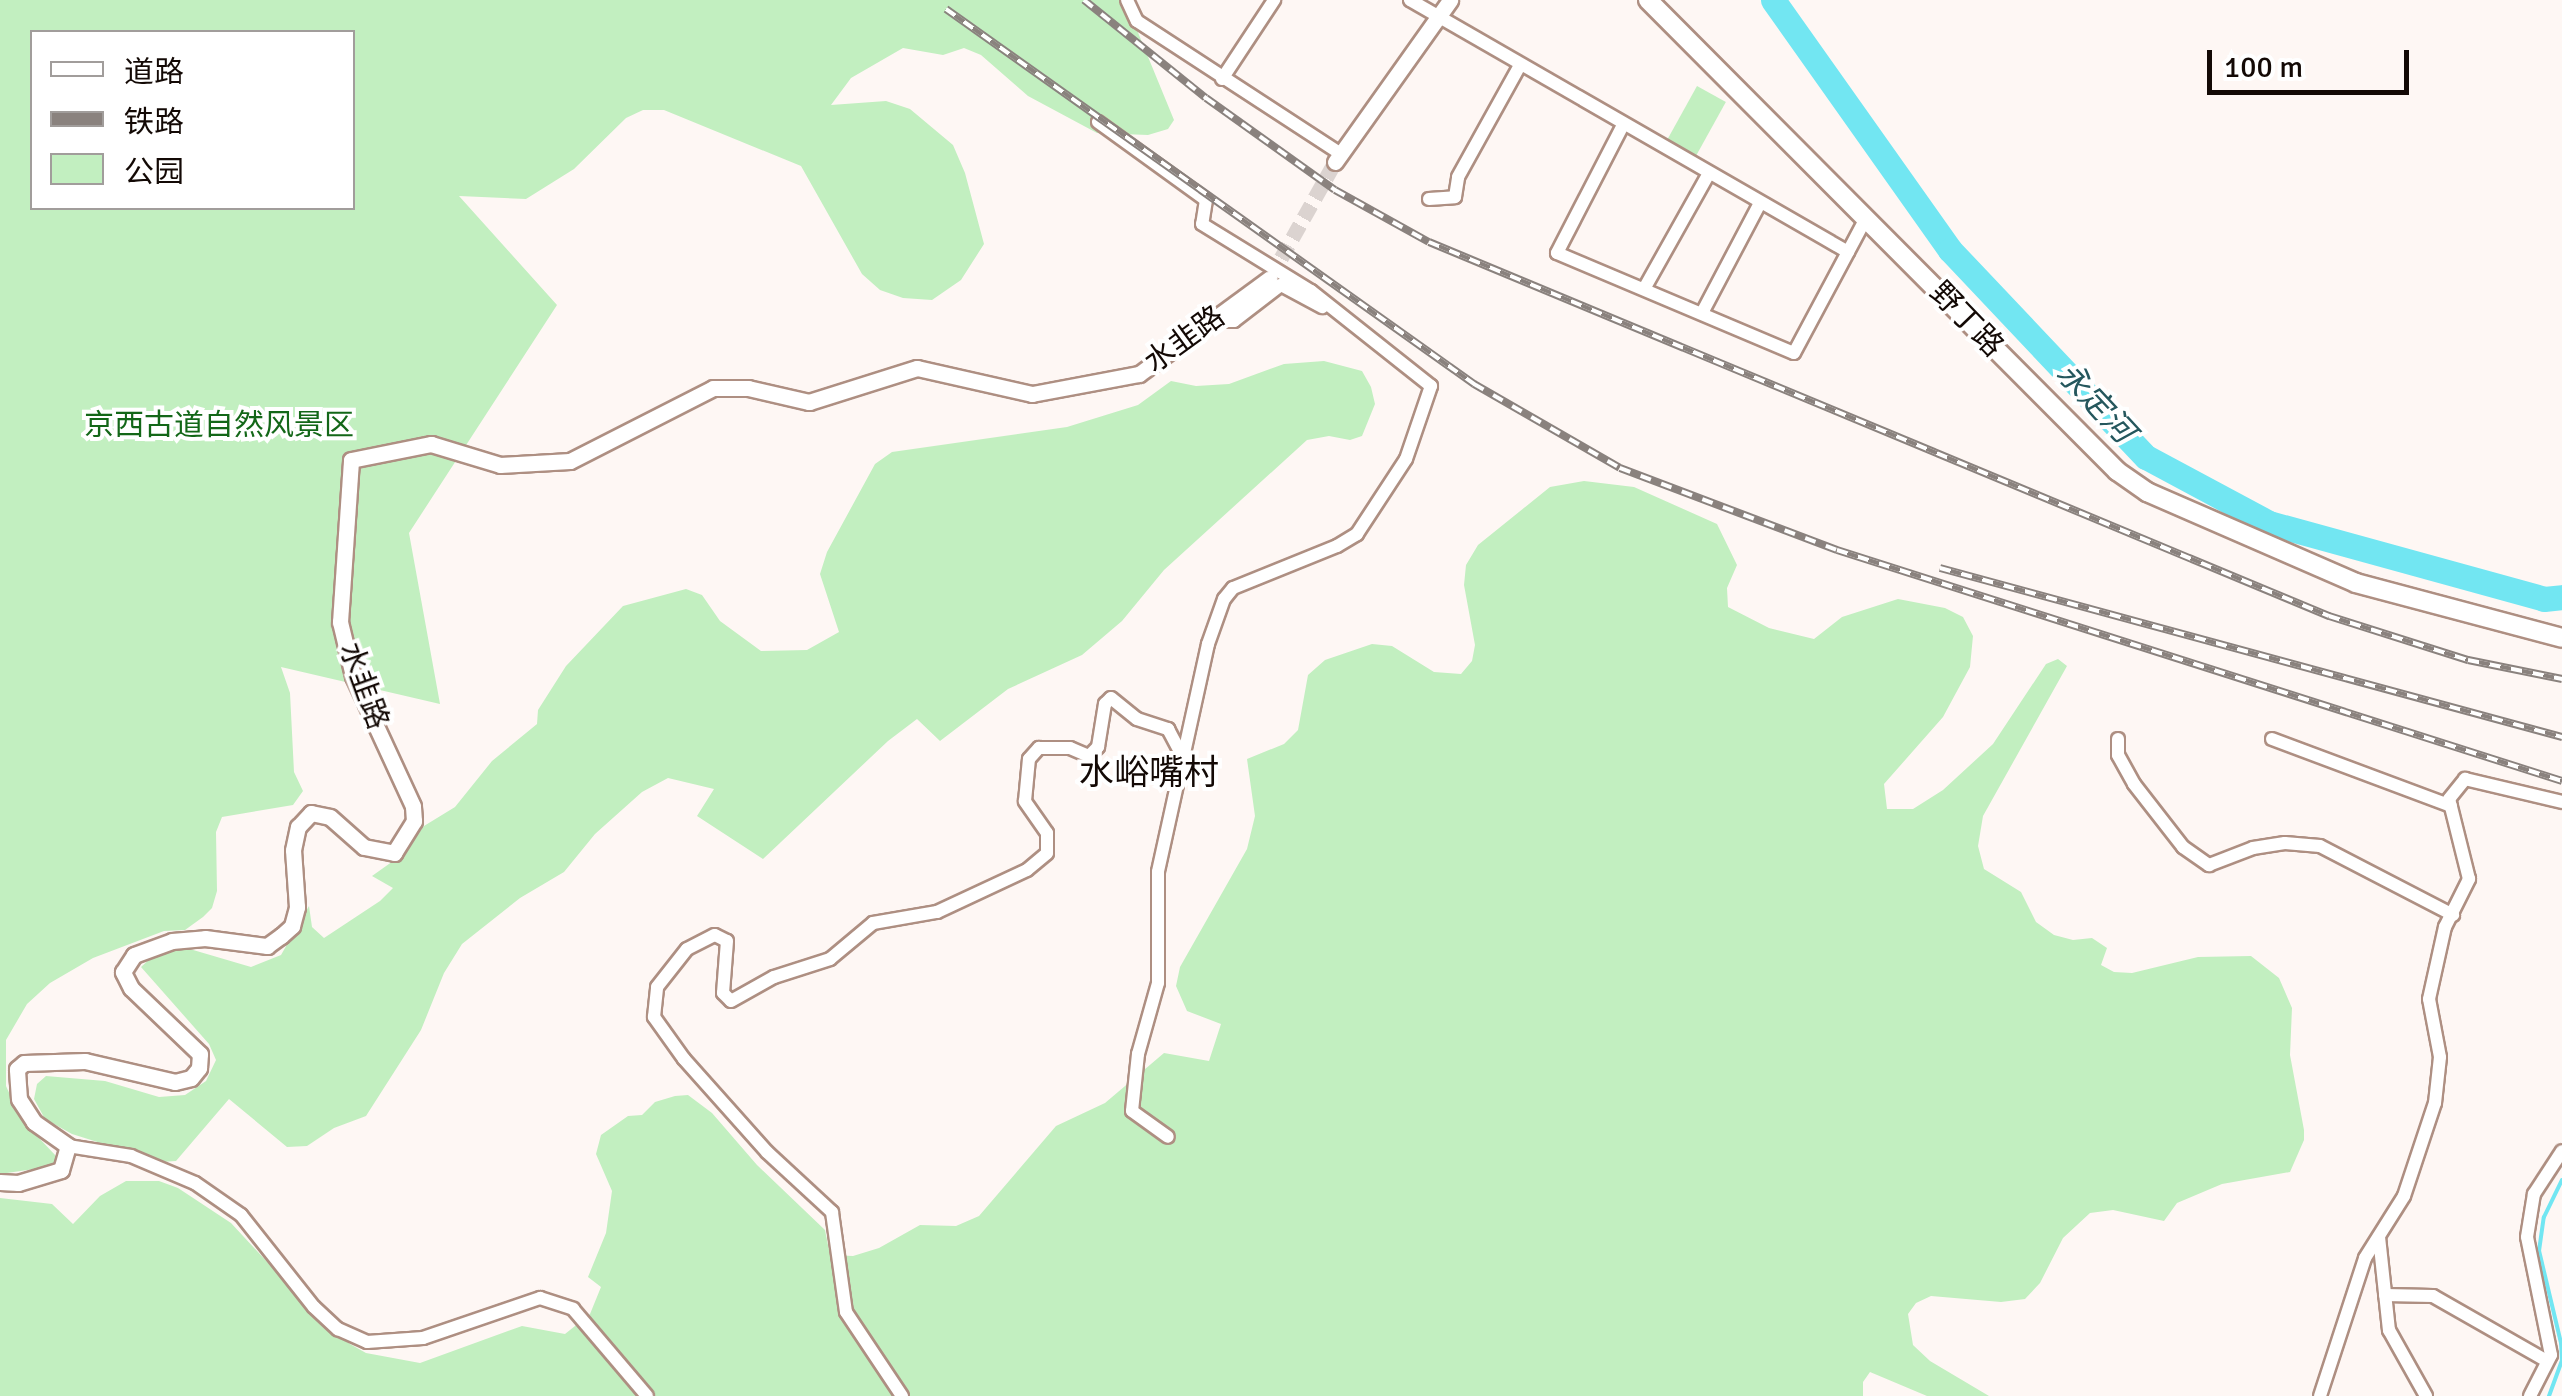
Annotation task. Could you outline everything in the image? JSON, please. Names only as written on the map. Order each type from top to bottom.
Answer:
[{"type":"main road","name":"野丁路","points":[[1648,0],[1867,217],[2090,448],[2147,492],[2356,583],[2562,638]]},
{"type":"street","points":[[1127,0],[1137,20],[1338,158],[1450,0]]},
{"type":"street","points":[[1222,79],[1274,0]]},
{"type":"street","points":[[1410,0],[1760,205],[1848,252]]},
{"type":"street","points":[[1428,198],[1455,197],[1458,177],[1520,65]]},
{"type":"street","points":[[1098,122],[1206,200],[1202,224],[1312,290],[1432,386],[1406,460],[1357,534],[1234,588],[1224,600],[1208,644],[1158,872],[1158,983],[1138,1054],[1132,1110],[1168,1136]]},
{"type":"street","points":[[1623,125],[1557,252],[1794,353],[1867,217]]},
{"type":"street","points":[[1644,289],[1708,174]]},
{"type":"street","points":[[1702,313],[1760,205]]},
{"type":"street","name":"水韭路","points":[[68,1146],[34,1122],[19,1098],[16,1068],[24,1063],[85,1061],[175,1082],[191,1078],[199,1068],[200,1054],[132,988],[123,972],[134,955],[172,941],[204,938],[266,946],[281,936],[292,926],[297,907],[293,850],[298,827],[311,813],[330,817],[364,847],[394,854],[414,821],[413,806],[353,676],[340,622],[351,460],[431,444],[500,465],[570,461],[713,388],[748,388],[809,402],[917,368],[1032,394],[1139,374],[1270,278]]},
{"type":"street","points":[[1212,321],[1234,320],[1281,285],[1339,314]]},
{"type":"street","points":[[902,1396],[846,1312],[832,1212],[768,1152],[684,1059],[654,1017],[657,987],[687,949],[715,934],[727,941],[723,992],[731,1001],[774,977],[830,959],[873,922],[937,912],[1027,870],[1047,853],[1046,833],[1025,801],[1029,759],[1038,748],[1070,748],[1089,756],[1098,747],[1105,704],[1111,698],[1137,719],[1168,729],[1183,757]]},
{"type":"street","points":[[2118,739],[2118,755],[2134,784],[2183,847],[2208,865],[2254,848],[2285,843],[2320,846],[2453,915]]},
{"type":"street","points":[[2272,739],[2451,806]]},
{"type":"street","points":[[2320,1396],[2365,1258],[2404,1196],[2435,1103],[2440,1057],[2429,998],[2445,926],[2469,879],[2449,800],[2465,780],[2562,802]]},
{"type":"street","points":[[0,1182],[18,1183],[62,1170],[68,1146],[131,1156],[195,1183],[241,1215],[314,1307],[338,1329],[353,1336],[367,1342],[424,1338],[540,1298],[573,1309],[647,1396]]},
{"type":"street","points":[[2530,1396],[2551,1355],[2526,1237],[2534,1194],[2562,1151]]},
{"type":"street","points":[[2379,1237],[2389,1330],[2426,1396]]},
{"type":"street","points":[[2385,1294],[2433,1296],[2548,1361]]},
{"type":"green space","name":"京西古道自然风景区","points":[[0,0],[1119,0],[1137,30],[1174,120],[1168,129],[1148,135],[1097,133],[1028,96],[981,55],[964,48],[943,55],[903,48],[851,78],[831,105],[886,101],[910,109],[953,145],[965,173],[984,244],[961,280],[932,300],[903,298],[880,290],[862,274],[801,166],[664,110],[643,110],[626,118],[574,169],[526,199],[459,196],[557,305],[409,533],[440,704],[281,667],[290,693],[294,772],[303,791],[293,805],[222,817],[216,832],[217,891],[212,908],[185,930],[164,931],[93,958],[50,983],[27,1004],[6,1040],[6,1086],[21,1119],[56,1156],[55,1166],[0,1174]]},
{"type":"green space","points":[[1697,86],[1726,102],[1696,156],[1667,140]]},
{"type":"green space","points":[[1324,361],[1362,371],[1371,387],[1375,404],[1362,436],[1350,440],[1329,436],[1307,440],[1164,570],[1122,621],[1082,655],[1008,689],[940,741],[917,719],[888,741],[763,859],[697,816],[714,789],[668,778],[642,792],[595,834],[564,872],[520,898],[462,944],[444,973],[421,1030],[366,1116],[334,1128],[307,1146],[287,1147],[229,1099],[176,1161],[161,1162],[72,1134],[45,1119],[34,1099],[37,1084],[46,1076],[105,1081],[159,1097],[185,1095],[206,1081],[216,1060],[209,1044],[141,967],[154,955],[183,947],[251,967],[281,955],[309,906],[312,927],[324,938],[380,901],[393,888],[372,876],[403,854],[424,826],[455,807],[492,761],[537,724],[538,710],[566,666],[623,606],[686,589],[702,595],[720,621],[761,651],[807,650],[839,632],[820,574],[827,552],[875,464],[892,452],[1067,427],[1138,405],[1171,381],[1196,386],[1229,384],[1284,364]]},
{"type":"green space","points":[[1584,481],[1634,487],[1717,524],[1737,565],[1727,588],[1728,607],[1769,628],[1814,639],[1842,617],[1898,599],[1945,608],[1963,617],[1973,636],[1970,667],[1943,717],[1884,784],[1887,809],[1913,809],[1943,790],[1993,744],[2046,664],[2058,659],[2067,666],[1983,816],[1978,846],[1984,869],[2021,892],[2036,922],[2054,935],[2073,940],[2092,938],[2107,948],[2101,965],[2114,972],[2132,973],[2198,957],[2251,956],[2279,978],[2292,1008],[2290,1055],[2304,1130],[2304,1140],[2290,1172],[2222,1184],[2177,1203],[2164,1221],[2113,1210],[2090,1213],[2063,1238],[2040,1283],[2025,1299],[2001,1302],[1931,1296],[1916,1303],[1908,1314],[1913,1345],[1930,1361],[1989,1396],[1927,1396],[1870,1372],[1863,1382],[1863,1396],[0,1396],[0,1198],[52,1204],[73,1224],[100,1196],[126,1181],[159,1181],[178,1188],[231,1223],[323,1322],[350,1344],[366,1353],[420,1363],[522,1326],[565,1334],[590,1314],[601,1287],[588,1277],[606,1233],[612,1191],[596,1154],[601,1135],[628,1116],[642,1115],[655,1102],[675,1096],[688,1095],[712,1113],[757,1165],[825,1230],[830,1255],[853,1256],[879,1248],[920,1225],[956,1226],[979,1216],[1056,1126],[1105,1103],[1164,1053],[1209,1061],[1221,1024],[1187,1011],[1176,986],[1180,967],[1247,849],[1255,816],[1247,759],[1284,744],[1298,730],[1308,675],[1325,660],[1372,644],[1392,646],[1434,672],[1461,674],[1472,661],[1475,645],[1464,585],[1466,565],[1478,545],[1550,487]]},
{"type":"waterway","name":"永定河","points":[[1773,0],[1950,250],[2146,457],[2269,523],[2544,599],[2562,597]]},
{"type":"waterway","points":[[2549,1396],[2562,1361],[2561,1343],[2539,1251],[2544,1217],[2562,1180]]},
{"type":"tunnel","points":[[1270,278],[1335,162]]},
{"type":"railway","points":[[1084,0],[1206,98],[1335,190],[1429,242],[2329,616],[2468,660],[2562,679]]},
{"type":"railway","points":[[946,9],[1474,384],[1620,468],[1837,550],[2562,781]]},
{"type":"railway","points":[[1940,568],[2562,737]]},
{"type":"district","name":"水峪嘴村","points":[[1149,773]]}]
